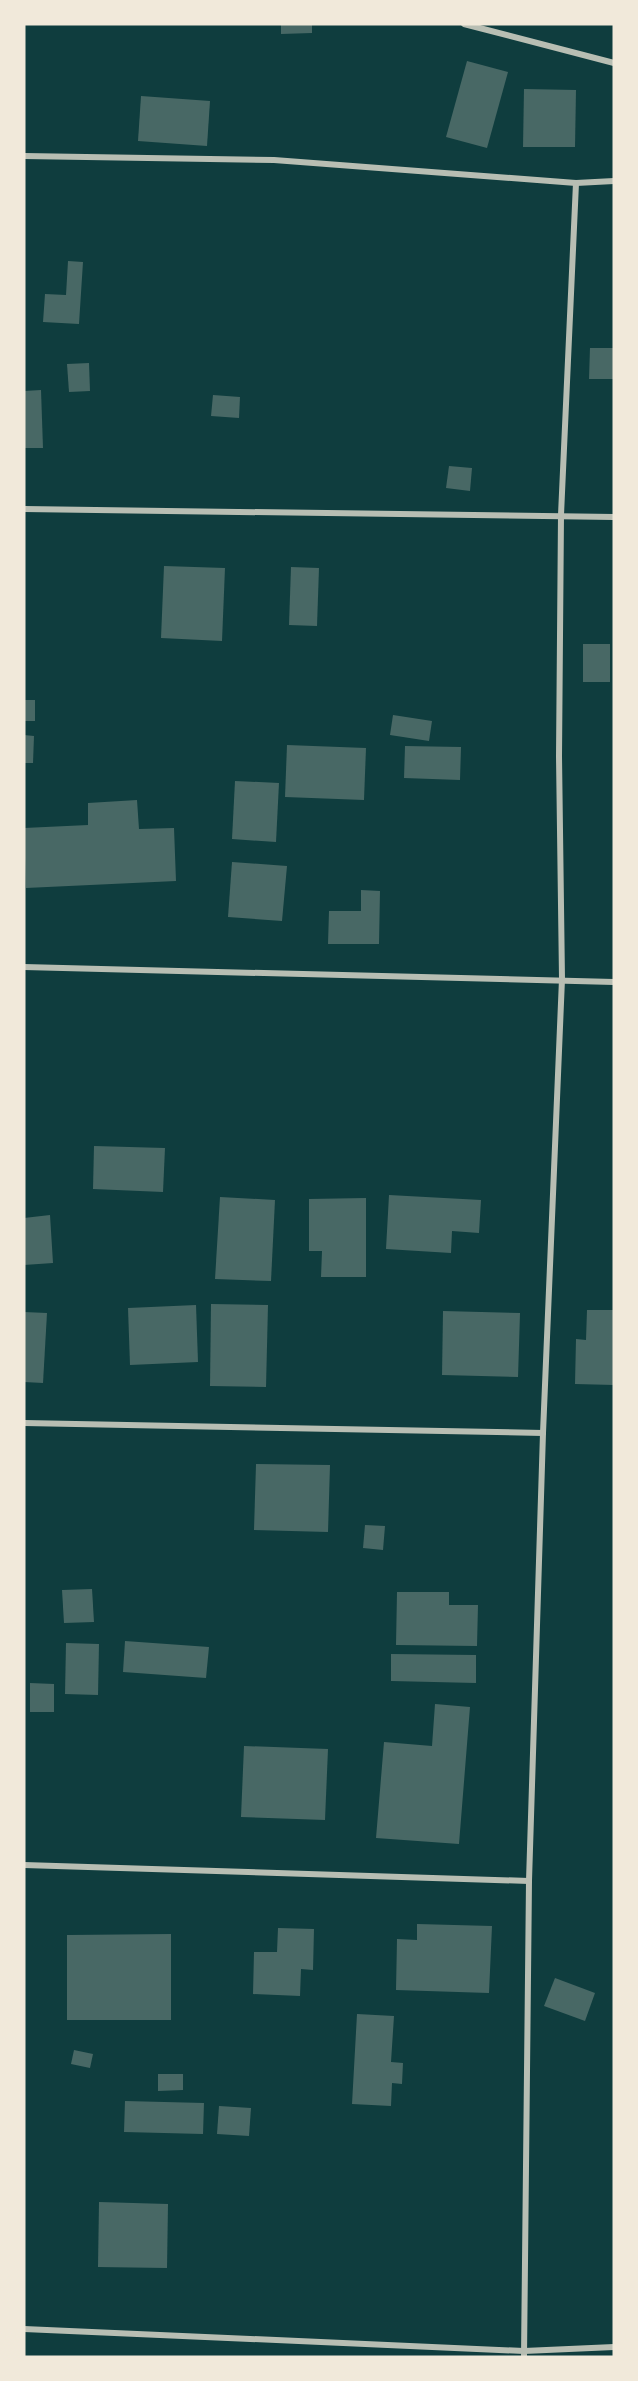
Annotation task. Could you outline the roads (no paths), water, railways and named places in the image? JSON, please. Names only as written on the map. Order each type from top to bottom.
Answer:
[{"type":"street","points":[[464,24],[614,63]]},
{"type":"street","points":[[24,156],[274,160],[576,183],[614,182]]},
{"type":"street","points":[[524,2354],[528,1881],[543,1433],[562,980],[559,756],[561,515],[576,183]]},
{"type":"street","points":[[24,509],[614,517]]},
{"type":"street","points":[[24,967],[614,982]]},
{"type":"street","points":[[24,1423],[543,1433]]},
{"type":"street","points":[[24,1865],[528,1881]]},
{"type":"street","points":[[24,2329],[524,2354],[614,2347]]}]
